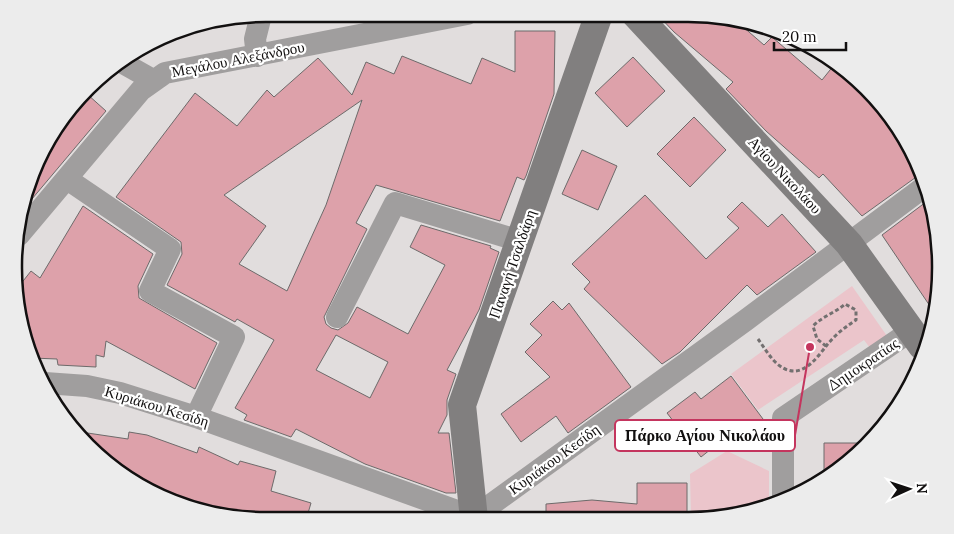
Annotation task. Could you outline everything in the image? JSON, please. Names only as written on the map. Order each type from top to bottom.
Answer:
[{"type":"street","points":[[257,56],[255,39],[259,23]]},
{"type":"street","name":"Μεγάλου Αλεξάνδρου","points":[[26,227],[141,90],[165,73],[422,23]]},
{"type":"street","name":"Παναγή Τσαλδάρη","points":[[473,511],[462,405],[596,23]]},
{"type":"street","name":"Αγίου Νικολάου","points":[[643,23],[849,244],[917,339]]},
{"type":"street","points":[[128,66],[153,80]]},
{"type":"street","points":[[67,179],[170,249],[150,291],[234,337],[196,417]]},
{"type":"street","name":"Κυριάκου Κεσίδη","points":[[484,511],[920,190]]},
{"type":"street","points":[[337,317],[395,203],[520,241]]},
{"type":"street","name":"Δημοκρατίας","points":[[783,492],[784,418],[917,339]]},
{"type":"street","name":"Κυριάκου Κεσίδη","points":[[52,384],[86,386],[120,393],[196,417],[455,511]]},
{"type":"path","points":[[758,339],[780,366],[796,371],[810,366],[820,356],[826,346],[856,320],[856,310],[846,304],[837,311],[822,318],[813,326],[817,340],[826,346]]},
{"type":"shaded area","points":[[852,286],[887,336],[870,348],[864,340],[758,410],[731,374]]},
{"type":"shaded area","points":[[727,451],[769,471],[769,498],[735,507],[691,511],[690,474]]},
{"type":"building","points":[[666,23],[703,23],[735,27],[747,30],[764,45],[773,38],[822,80],[831,69],[860,94],[881,118],[899,145],[915,178],[862,216],[823,174],[819,178],[766,131],[726,89],[733,82]]},
{"type":"building","points":[[515,31],[555,31],[554,94],[526,176],[524,180],[517,177],[500,221],[376,185],[356,223],[367,229],[324,317],[326,324],[338,330],[348,323],[357,307],[408,334],[445,265],[410,247],[421,225],[491,246],[490,248],[499,252],[479,310],[447,370],[456,374],[447,400],[447,415],[438,433],[449,433],[456,493],[446,493],[365,464],[296,429],[291,437],[244,420],[247,415],[235,408],[274,340],[237,319],[235,322],[167,285],[182,254],[181,242],[116,197],[195,93],[237,126],[267,90],[274,97],[318,58],[352,95],[366,62],[394,74],[402,56],[471,84],[482,58],[515,72]],"holes":[[[362,100],[326,205],[287,291],[239,264],[266,226],[224,195]],[[336,335],[388,362],[370,398],[316,370]]]},
{"type":"building","points":[[633,57],[665,91],[627,127],[595,93]]},
{"type":"building","points":[[91,97],[106,111],[32,198],[41,173],[55,145],[83,106]]},
{"type":"building","points":[[694,117],[726,150],[690,187],[657,154]]},
{"type":"building","points":[[582,150],[617,166],[598,210],[562,194]]},
{"type":"building","points":[[645,195],[706,259],[739,228],[727,217],[742,202],[768,227],[782,214],[816,252],[757,295],[747,285],[680,352],[662,364],[584,289],[590,282],[572,264]]},
{"type":"building","points":[[923,204],[927,219],[932,267],[928,304],[882,235]]},
{"type":"building","points":[[83,206],[153,254],[138,286],[139,298],[217,343],[195,389],[106,341],[104,357],[96,355],[96,367],[58,365],[57,359],[40,358],[27,315],[23,281],[31,271],[40,278]]},
{"type":"building","points":[[553,301],[562,310],[569,303],[631,387],[568,433],[556,416],[521,442],[501,414],[550,377],[525,352],[542,335],[530,324]]},
{"type":"building","points":[[731,376],[763,419],[745,433],[740,426],[701,457],[667,413],[695,392],[701,399]]},
{"type":"building","points":[[129,432],[147,435],[197,453],[199,447],[238,465],[240,461],[276,471],[271,491],[311,503],[309,511],[251,511],[219,507],[188,499],[145,479],[131,470],[106,451],[88,433],[128,439]]},
{"type":"building","points":[[824,443],[857,443],[836,461],[824,469]]},
{"type":"building","points":[[637,483],[687,483],[687,511],[546,511],[546,504],[592,500],[637,504]]},
{"type":"place","name":"Πάρκο Αγίου Νικολάου","points":[[810,347]]}]
